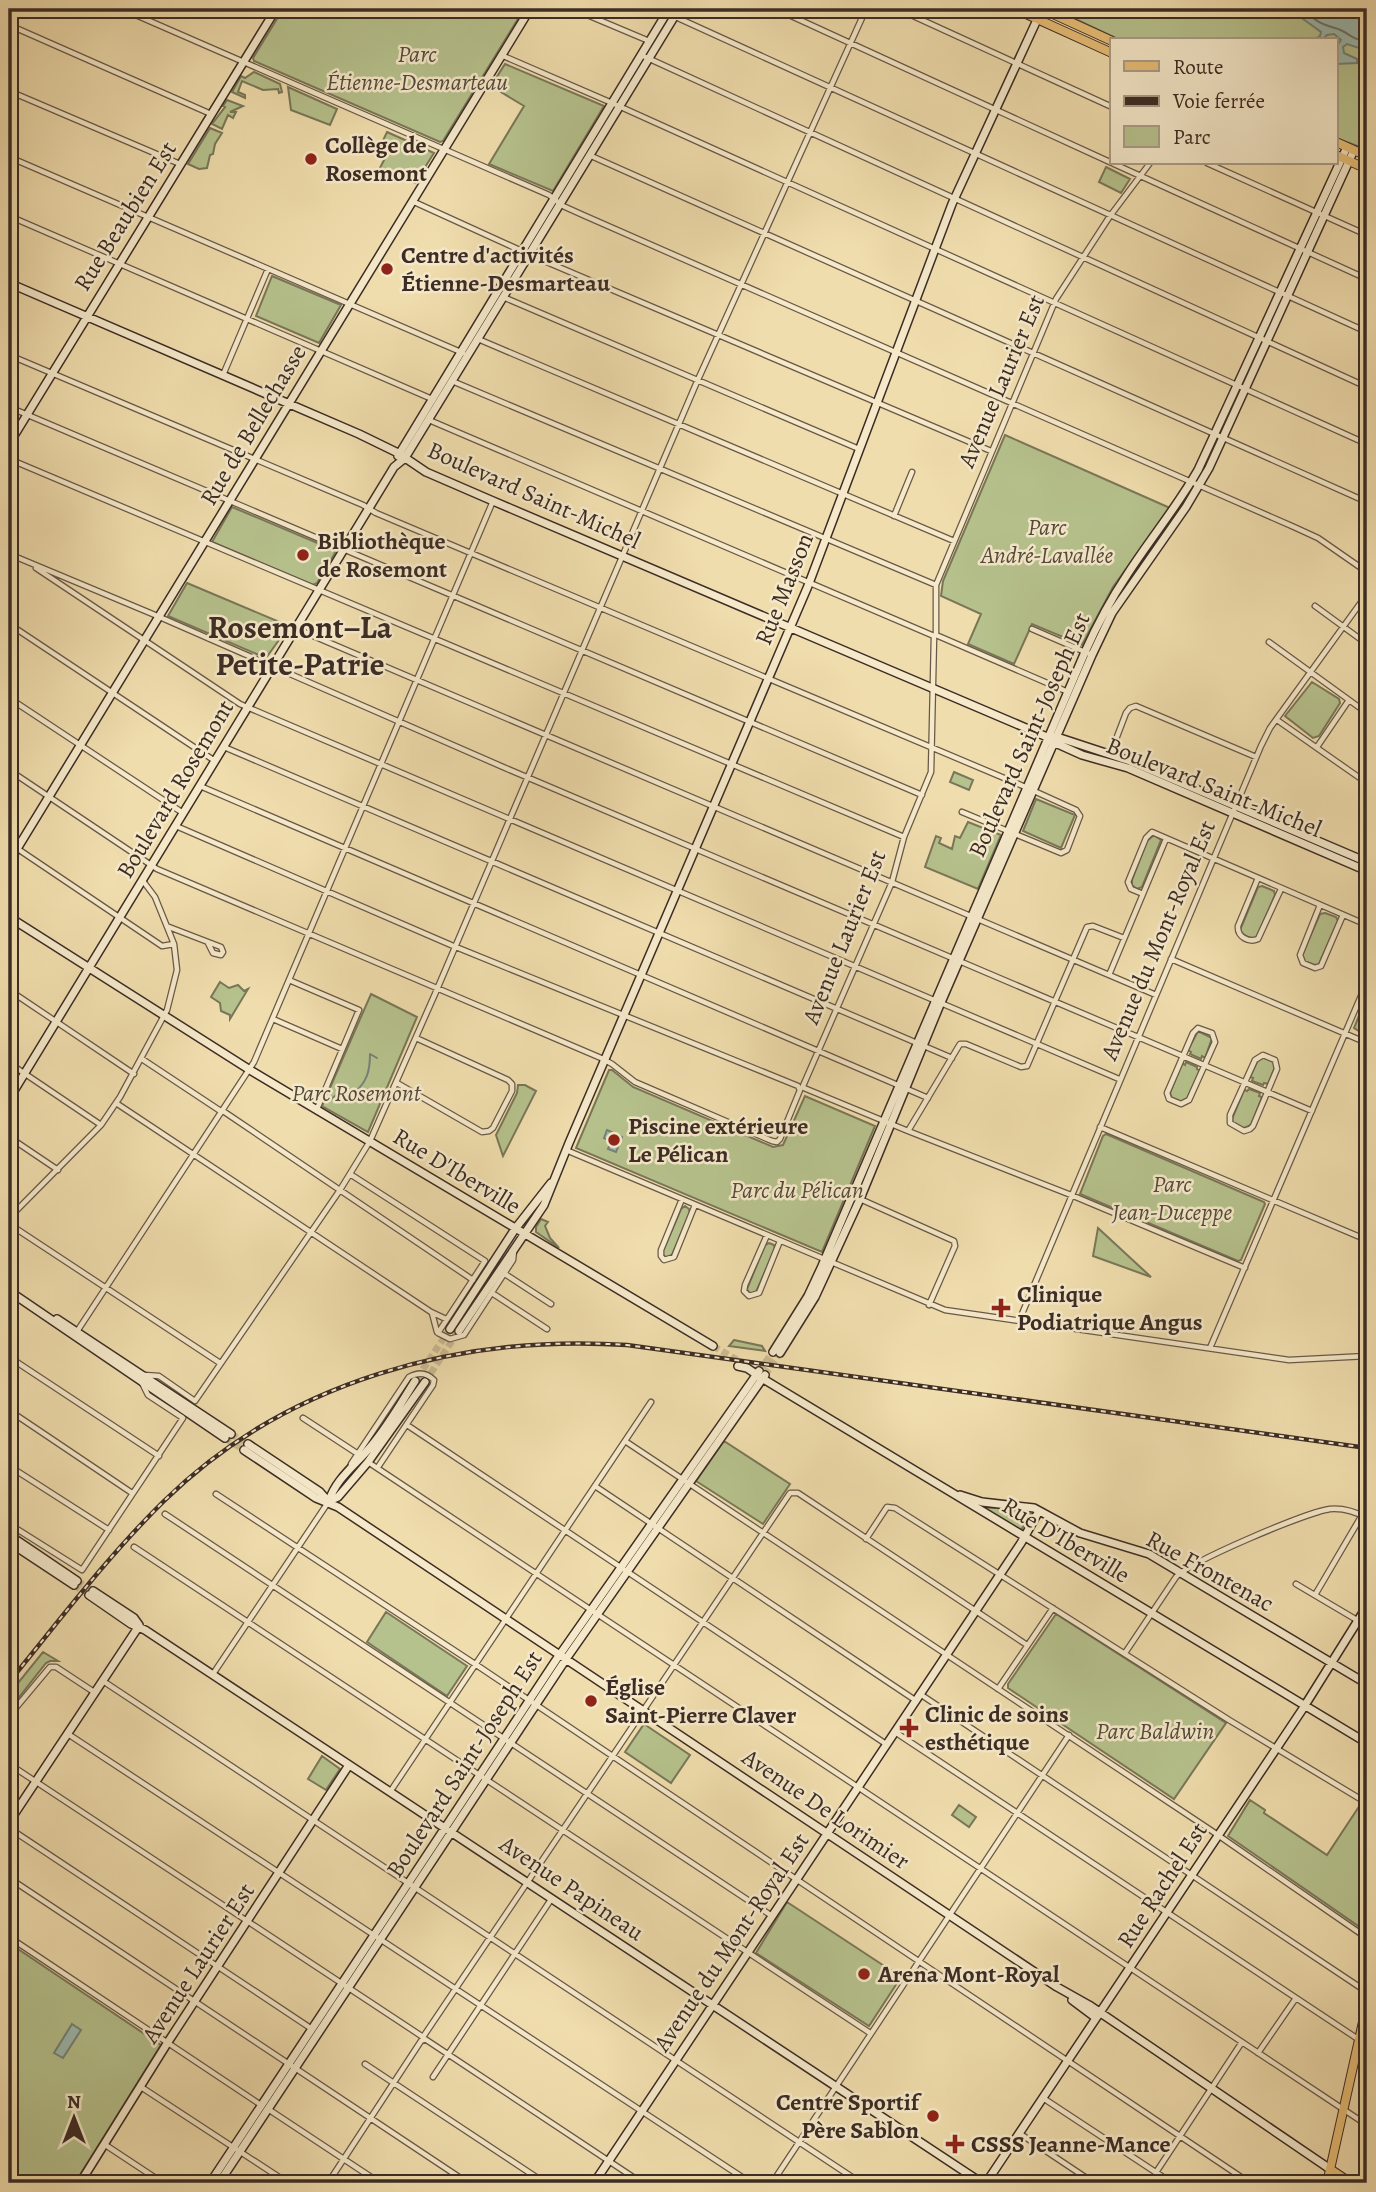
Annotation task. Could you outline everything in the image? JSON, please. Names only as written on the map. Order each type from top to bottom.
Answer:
[{"type":"main road","points":[[9,24],[17,9]]},
{"type":"main road","name":"Rue Beaubien Est","points":[[9,444],[276,9]]},
{"type":"main road","name":"Rue de Bellechasse","points":[[9,862],[530,9]]},
{"type":"main road","points":[[1015,9],[1110,52]]},
{"type":"main road","points":[[1042,9],[1110,40]]},
{"type":"main road","name":"Rue Masson","points":[[459,1331],[544,1205],[809,583],[934,248],[1042,9]]},
{"type":"main road","name":"Boulevard Rosemont","points":[[616,104],[640,55],[672,12]]},
{"type":"main road","name":"Boulevard Rosemont","points":[[9,1099],[616,104],[649,59],[672,12]]},
{"type":"main road","points":[[1338,143],[1367,156]]},
{"type":"main road","name":"Boulevard Saint-Joseph Est","points":[[1030,790],[1047,737],[1088,653],[1195,485],[1304,251],[1342,158],[1351,149]]},
{"type":"main road","points":[[1342,158],[1367,169]]},
{"type":"main road","name":"Boulevard Saint-Michel","points":[[9,283],[289,403],[401,455],[426,472],[622,556],[1047,737],[1108,758],[1367,862]]},
{"type":"main road","name":"Boulevard Rosemont","points":[[464,353],[478,338],[499,296]]},
{"type":"main road","name":"Boulevard Rosemont","points":[[401,455],[427,420],[435,400]]},
{"type":"main road","name":"Boulevard Saint-Joseph Est","points":[[776,1353],[803,1319],[1011,833],[1055,740],[1070,693]]},
{"type":"main road","name":"Boulevard Saint-Michel","points":[[1234,810],[1367,871]]},
{"type":"main road","name":"Rue D'Iberville","points":[[9,917],[250,1070],[710,1346]]},
{"type":"main road","name":"Boulevard Saint-Joseph Est","points":[[827,1261],[860,1199],[886,1123]]},
{"type":"main road","name":"Rue Masson","points":[[450,1329],[515,1229],[553,1180]]},
{"type":"main road","points":[[9,1291],[228,1436]]},
{"type":"main road","name":"Rue D'Iberville","points":[[743,1366],[1367,1743]]},
{"type":"main road","name":"Boulevard Saint-Joseph Est","points":[[219,2183],[265,2107],[563,1656],[761,1375]]},
{"type":"main road","points":[[329,1502],[331,1492],[360,1454],[372,1446],[415,1381]]},
{"type":"main road","points":[[329,1502],[338,1497],[368,1462],[425,1382]]},
{"type":"main road","name":"Avenue De Lorimier","points":[[246,1447],[320,1492],[329,1502],[1352,2183]]},
{"type":"main road","name":"Rue Frontenac","points":[[946,1489],[974,1500],[1023,1506],[1039,1511],[1080,1533],[1149,1554],[1367,1684]]},
{"type":"main road","name":"Avenue du Mont-Royal Est","points":[[594,2183],[976,1611],[1039,1511]]},
{"type":"main road","points":[[9,1535],[76,1583],[9,1542]]},
{"type":"main road","name":"Avenue Papineau","points":[[91,1593],[134,1618],[139,1626],[984,2183]]},
{"type":"main road","name":"Rue Rachel Est","points":[[984,2183],[1276,1749],[1367,1606]]},
{"type":"main road","points":[[9,1822],[139,1626]]},
{"type":"main road","name":"Avenue Laurier Est","points":[[80,2183],[168,2042],[349,1765]]},
{"type":"main road","points":[[1327,2183],[1367,2004]]},
{"type":"main road","name":"Boulevard Saint-Joseph Est","points":[[210,2183],[237,2150]]},
{"type":"street","points":[[122,9],[444,149],[741,284],[1318,538],[1367,572]]},
{"type":"street","points":[[573,9],[649,41]]},
{"type":"street","points":[[776,9],[1110,162]]},
{"type":"street","points":[[9,1524],[82,1570],[183,1418],[148,1395],[142,1379],[159,1376],[195,1401],[340,1190],[370,1141],[438,989],[697,381],[866,9]]},
{"type":"street","points":[[898,9],[1110,106]]},
{"type":"street","points":[[672,12],[975,154],[1367,332]]},
{"type":"street","points":[[9,24],[211,114]]},
{"type":"street","points":[[501,55],[616,104],[1367,444]]},
{"type":"street","points":[[640,55],[1367,387]]},
{"type":"street","points":[[9,91],[180,164]]},
{"type":"street","points":[[586,153],[1367,502]]},
{"type":"street","points":[[9,157],[464,353]]},
{"type":"street","points":[[1114,164],[1367,279]]},
{"type":"street","name":"Avenue Laurier Est","points":[[606,1060],[635,1082],[777,1142],[892,882],[904,837],[931,772],[936,585],[1054,302],[1111,215],[1149,164]]},
{"type":"street","points":[[1209,164],[1367,235]]},
{"type":"street","points":[[412,201],[991,451]]},
{"type":"street","points":[[9,216],[435,400]]},
{"type":"street","points":[[223,375],[268,269]]},
{"type":"street","points":[[499,296],[859,449]]},
{"type":"street","points":[[478,338],[954,541]]},
{"type":"street","points":[[9,355],[933,748],[1080,813],[1080,818],[1067,850],[1059,853],[962,812]]},
{"type":"street","points":[[448,380],[936,585]]},
{"type":"street","points":[[9,407],[922,795]]},
{"type":"street","points":[[427,420],[1070,693]]},
{"type":"street","points":[[9,459],[904,837]]},
{"type":"street","points":[[894,516],[912,472]]},
{"type":"street","points":[[76,1334],[250,1070],[494,501]]},
{"type":"street","points":[[9,554],[1312,1111]]},
{"type":"street","points":[[29,564],[248,708],[1119,1079]]},
{"type":"street","name":"Avenue du Mont-Royal Est","points":[[1019,1321],[1256,757],[1277,720],[1367,594]]},
{"type":"street","points":[[1315,606],[1367,644]]},
{"type":"street","points":[[9,624],[215,761]]},
{"type":"street","points":[[297,629],[1156,995]]},
{"type":"street","points":[[1032,629],[1088,653]]},
{"type":"street","points":[[1269,642],[1367,713]]},
{"type":"street","points":[[9,698],[183,814]]},
{"type":"street","points":[[1317,747],[1349,700]]},
{"type":"street","points":[[1108,758],[1126,713],[1136,706],[1256,757]]},
{"type":"street","points":[[1277,720],[1367,783]]},
{"type":"street","points":[[224,747],[952,1058]]},
{"type":"street","points":[[9,770],[151,865],[606,1060]]},
{"type":"street","points":[[200,786],[928,1098]]},
{"type":"street","points":[[176,826],[624,1017],[650,1024],[1245,1268]]},
{"type":"street","points":[[1143,894],[1128,885],[1148,834],[1155,833],[1367,925]]},
{"type":"street","points":[[1109,975],[1166,839]]},
{"type":"street","points":[[9,844],[162,946],[174,944]]},
{"type":"street","points":[[1258,878],[1237,929],[1241,937],[1251,941],[1258,939],[1282,888]]},
{"type":"street","points":[[9,1218],[11,1212],[58,1170],[101,1125],[134,1073],[164,1017],[177,970],[174,944],[155,897],[142,880]]},
{"type":"street","points":[[1321,905],[1300,955],[1303,963],[1315,968],[1321,965],[1343,915]]},
{"type":"street","points":[[908,1130],[963,1043],[1021,1067],[1027,1066],[1088,926],[1124,938]]},
{"type":"street","points":[[169,927],[208,943]]},
{"type":"street","points":[[1171,959],[1367,1043]]},
{"type":"street","points":[[289,980],[359,1010],[317,1109]]},
{"type":"street","points":[[1210,1348],[1367,982]]},
{"type":"street","points":[[9,990],[134,1073]]},
{"type":"street","points":[[273,1019],[342,1049]]},
{"type":"street","points":[[1202,1029],[1212,1033],[1215,1042],[1205,1066],[1189,1100],[1181,1104],[1169,1099],[1167,1093],[1182,1056],[1195,1030],[1202,1029]]},
{"type":"street","points":[[397,1083],[482,1132],[493,1128],[512,1091],[512,1084],[508,1080],[416,1038]]},
{"type":"street","points":[[1263,1055],[1275,1060],[1278,1065],[1268,1092],[1251,1129],[1244,1131],[1232,1126],[1229,1120],[1245,1083],[1256,1057],[1263,1055]]},
{"type":"street","points":[[142,1059],[473,1280]]},
{"type":"street","points":[[9,1063],[101,1125]]},
{"type":"street","points":[[116,1103],[446,1320]]},
{"type":"street","points":[[1100,1127],[1367,1240]]},
{"type":"street","points":[[9,1137],[58,1170]]},
{"type":"street","points":[[566,1150],[929,1305],[956,1312],[1289,1360],[1367,1356]]},
{"type":"street","points":[[350,1174],[485,1261],[438,1333]]},
{"type":"street","points":[[681,1199],[661,1250],[664,1260],[674,1257],[695,1205]]},
{"type":"street","points":[[860,1199],[954,1241],[955,1246],[929,1305]]},
{"type":"street","points":[[9,1224],[220,1363]]},
{"type":"street","points":[[766,1235],[744,1288],[749,1296],[759,1293],[780,1241]]},
{"type":"street","name":"Rue Masson","points":[[438,1333],[450,1339],[464,1335],[515,1257],[513,1248]]},
{"type":"street","points":[[505,1274],[551,1304]]},
{"type":"street","points":[[492,1293],[547,1329]]},
{"type":"street","points":[[431,1312],[438,1333]]},
{"type":"street","points":[[9,1357],[159,1455]]},
{"type":"street","points":[[303,1418],[360,1454],[409,1377],[425,1374],[434,1382],[378,1466]]},
{"type":"street","points":[[390,1792],[651,1402]]},
{"type":"street","points":[[9,1413],[132,1493]]},
{"type":"street","points":[[407,1425],[886,1744]]},
{"type":"street","points":[[625,1441],[1069,1735],[1367,1938]]},
{"type":"street","points":[[368,1462],[378,1466],[1367,2125]]},
{"type":"street","points":[[9,1466],[109,1530]]},
{"type":"street","points":[[595,1486],[733,1578],[1042,1775],[1367,1992]]},
{"type":"street","points":[[328,2183],[489,1938],[788,1495],[793,1492],[1027,1645]]},
{"type":"street","points":[[216,1494],[1250,2183]]},
{"type":"street","points":[[213,1674],[329,1502]]},
{"type":"street","points":[[866,1539],[887,1507],[895,1508],[1276,1749],[1367,1803]]},
{"type":"street","points":[[1125,1653],[1181,1572],[1248,1540],[1320,1512],[1343,1510],[1365,1516],[1315,1595]]},
{"type":"street","points":[[165,1514],[772,1916]]},
{"type":"street","points":[[134,1547],[870,2033]]},
{"type":"street","points":[[1296,1584],[1367,1626]]},
{"type":"street","points":[[998,1689],[1053,1608]]},
{"type":"street","points":[[9,1716],[47,1668],[52,1666],[94,1692]]},
{"type":"street","points":[[102,1680],[861,2183]]},
{"type":"street","points":[[895,1731],[1367,2045]]},
{"type":"street","points":[[67,1733],[751,2183]]},
{"type":"street","points":[[772,2183],[1069,1735]]},
{"type":"street","points":[[9,1765],[642,2183]]},
{"type":"street","points":[[9,1828],[315,2031]]},
{"type":"street","points":[[9,1878],[468,2183]]},
{"type":"street","points":[[433,2077],[552,1898]]},
{"type":"street","points":[[9,1937],[380,2183]]},
{"type":"street","points":[[1258,2053],[1296,1998]]},
{"type":"street","points":[[1149,2183],[1242,2042]]},
{"type":"street","points":[[365,2064],[545,2183]]},
{"type":"street","points":[[141,2087],[288,2183]]},
{"type":"street","points":[[1042,2098],[1172,2183]]},
{"type":"street","points":[[1019,2133],[1094,2183]]},
{"type":"street","points":[[104,2144],[163,2183]]},
{"type":"green space","name":"Parc Étienne-Desmarteau","points":[[283,9],[524,9],[440,142],[254,61],[253,58]]},
{"type":"green space","points":[[1054,9],[1367,9],[1367,152],[1338,139],[1338,38],[1116,38]]},
{"type":"green space","points":[[505,64],[604,106],[553,191],[489,164],[524,106],[491,86]]},
{"type":"green space","points":[[254,72],[280,84],[282,92],[279,93],[278,89],[263,90],[242,81],[238,92],[245,95],[245,98],[232,92],[241,76],[245,78]]},
{"type":"green space","points":[[288,87],[337,109],[330,125],[291,110]]},
{"type":"green space","points":[[227,100],[243,106],[230,112],[236,112],[233,118],[228,115],[222,129],[212,124]]},
{"type":"green space","points":[[210,128],[222,133],[215,144],[213,154],[210,155],[207,168],[199,169],[188,164]]},
{"type":"green space","points":[[387,132],[434,153],[415,183],[380,168],[386,156],[378,151]]},
{"type":"green space","points":[[1106,167],[1130,179],[1121,193],[1099,182]]},
{"type":"green space","points":[[272,276],[341,305],[319,343],[256,316]]},
{"type":"green space","name":"Parc André-Lavallée","points":[[1005,435],[1170,508],[1113,587],[1082,645],[1032,624],[1014,664],[968,644],[981,614],[941,596],[943,581]]},
{"type":"green space","points":[[232,507],[334,550],[335,553],[317,583],[313,585],[212,542]]},
{"type":"green space","points":[[187,583],[289,626],[266,658],[168,616]]},
{"type":"green space","points":[[1312,682],[1339,699],[1340,703],[1319,736],[1313,738],[1285,716]]},
{"type":"green space","points":[[954,772],[973,780],[969,790],[950,782]]},
{"type":"green space","points":[[1036,799],[1075,815],[1061,848],[1023,831]]},
{"type":"green space","points":[[968,822],[1001,835],[978,889],[925,867],[936,836],[941,838],[939,843],[952,849],[955,836],[960,838]]},
{"type":"green space","points":[[1154,835],[1161,840],[1142,887],[1137,889],[1132,885],[1132,880],[1147,841]]},
{"type":"green space","points":[[1258,887],[1274,891],[1275,895],[1257,937],[1250,938],[1240,930]]},
{"type":"green space","points":[[1320,914],[1336,917],[1338,921],[1319,964],[1314,965],[1303,961],[1302,955]]},
{"type":"green space","points":[[220,982],[229,988],[238,985],[244,991],[248,989],[230,1019],[230,1015],[221,1011],[220,1003],[211,997]]},
{"type":"green space","name":"Parc Rosemont","points":[[371,994],[417,1017],[368,1132],[322,1106]]},
{"type":"green space","points":[[1367,996],[1367,1036],[1354,1028]]},
{"type":"green space","points":[[1198,1031],[1212,1038],[1205,1058],[1202,1056],[1201,1059],[1190,1054],[1188,1050]]},
{"type":"green space","points":[[1263,1057],[1274,1062],[1275,1067],[1268,1084],[1263,1085],[1252,1081],[1253,1078],[1250,1077],[1258,1060]]},
{"type":"green space","points":[[1186,1062],[1200,1071],[1187,1099],[1181,1102],[1172,1098],[1170,1093],[1182,1063],[1185,1065]]},
{"type":"green space","name":"Parc du Pélican","points":[[609,1070],[633,1087],[773,1147],[783,1145],[805,1096],[875,1126],[822,1252],[576,1148]]},
{"type":"green space","points":[[518,1085],[525,1085],[536,1091],[503,1156],[496,1135],[517,1093]]},
{"type":"green space","points":[[1244,1090],[1260,1093],[1259,1096],[1262,1097],[1251,1125],[1244,1128],[1234,1124],[1232,1119]]},
{"type":"green space","name":"Parc Jean-Duceppe","points":[[1106,1134],[1264,1202],[1241,1260],[1080,1194]]},
{"type":"green space","points":[[685,1206],[690,1213],[672,1255],[667,1258],[662,1254],[663,1251],[681,1209]]},
{"type":"green space","points":[[541,1219],[548,1222],[545,1226],[550,1238],[559,1248],[536,1232]]},
{"type":"green space","points":[[1098,1228],[1151,1277],[1093,1256]]},
{"type":"green space","points":[[765,1245],[774,1245],[775,1249],[756,1292],[750,1294],[747,1289]]},
{"type":"green space","points":[[734,1340],[762,1346],[765,1351],[729,1346]]},
{"type":"green space","points":[[724,1441],[790,1484],[763,1524],[696,1481]]},
{"type":"green space","points":[[979,1507],[1015,1509],[1032,1514],[1021,1530]]},
{"type":"green space","points":[[386,1612],[467,1666],[447,1696],[367,1642]]},
{"type":"green space","name":"Parc Baldwin","points":[[1056,1614],[1226,1723],[1174,1799],[1008,1688],[1008,1684]]},
{"type":"green space","points":[[43,1652],[58,1661],[46,1663],[9,1710],[9,1694]]},
{"type":"green space","points":[[644,1724],[690,1755],[671,1783],[625,1752]]},
{"type":"green space","points":[[322,1756],[340,1769],[326,1790],[308,1779]]},
{"type":"green space","name":"Parc Baldwin","points":[[1250,1800],[1265,1810],[1264,1813],[1327,1855],[1360,1805],[1367,1809],[1367,1932],[1228,1836]]},
{"type":"green space","points":[[959,1805],[976,1817],[969,1827],[952,1815]]},
{"type":"green space","points":[[787,1902],[901,1977],[869,2026],[756,1953]]},
{"type":"green space","points":[[9,1943],[161,2045],[75,2183],[9,2183]]},
{"type":"water","points":[[1300,9],[1367,10],[1365,47],[1347,44],[1343,47],[1344,53],[1357,59],[1357,63],[1338,64],[1338,44],[1341,40],[1334,34],[1316,38],[1321,32],[1303,19]]},
{"type":"water","name":"Piscine extérieure Le Pélican","points":[[607,1130],[622,1137],[616,1152],[608,1149],[611,1142],[604,1138]]},
{"type":"water","points":[[72,2024],[81,2030],[63,2058],[54,2053]]},
{"type":"waterway","points":[[330,1100],[346,1087],[354,1093],[367,1076],[370,1054],[377,1058]]},
{"type":"tunnel","points":[[417,1378],[450,1329]]},
{"type":"tunnel","points":[[425,1382],[457,1333]]},
{"type":"tunnel","points":[[713,1346],[744,1364]]},
{"type":"tunnel","points":[[759,1371],[773,1352]]},
{"type":"tunnel","points":[[765,1375],[780,1353]]},
{"type":"tunnel","points":[[231,1434],[248,1444]]},
{"type":"tunnel","points":[[225,1438],[244,1450]]},
{"type":"tunnel","points":[[77,1581],[93,1591]]},
{"type":"tunnel","points":[[74,1585],[89,1595]]},
{"type":"railway","points":[[9,1682],[123,1544],[164,1501],[212,1459],[264,1424],[320,1396],[379,1374],[439,1358],[501,1348],[564,1344],[627,1345],[1367,1448]]},
{"type":"place","name":"Collège de Rosemont","points":[[311,159]]},
{"type":"place","name":"Centre d'activités Étienne-Desmarteau","points":[[387,269]]},
{"type":"place","name":"Bibliothèque de Rosemont","points":[[303,555]]},
{"type":"place","name":"Piscine extérieure Le Pélican","points":[[614,1140]]},
{"type":"place","name":"Clinique Podiatrique Angus","points":[[1001,1308]]},
{"type":"place","name":"Église Saint-Pierre Claver","points":[[591,1701]]},
{"type":"place","name":"Clinic de soins esthétique","points":[[909,1728]]},
{"type":"place","name":"Arena Mont-Royal","points":[[864,1974]]},
{"type":"place","name":"Centre Sportif Père Sablon","points":[[933,2116]]},
{"type":"place","name":"CSSS Jeanne-Mance","points":[[955,2144]]},
{"type":"district","name":"Rosemont–La Petite-Patrie","points":[[300,646]]}]
